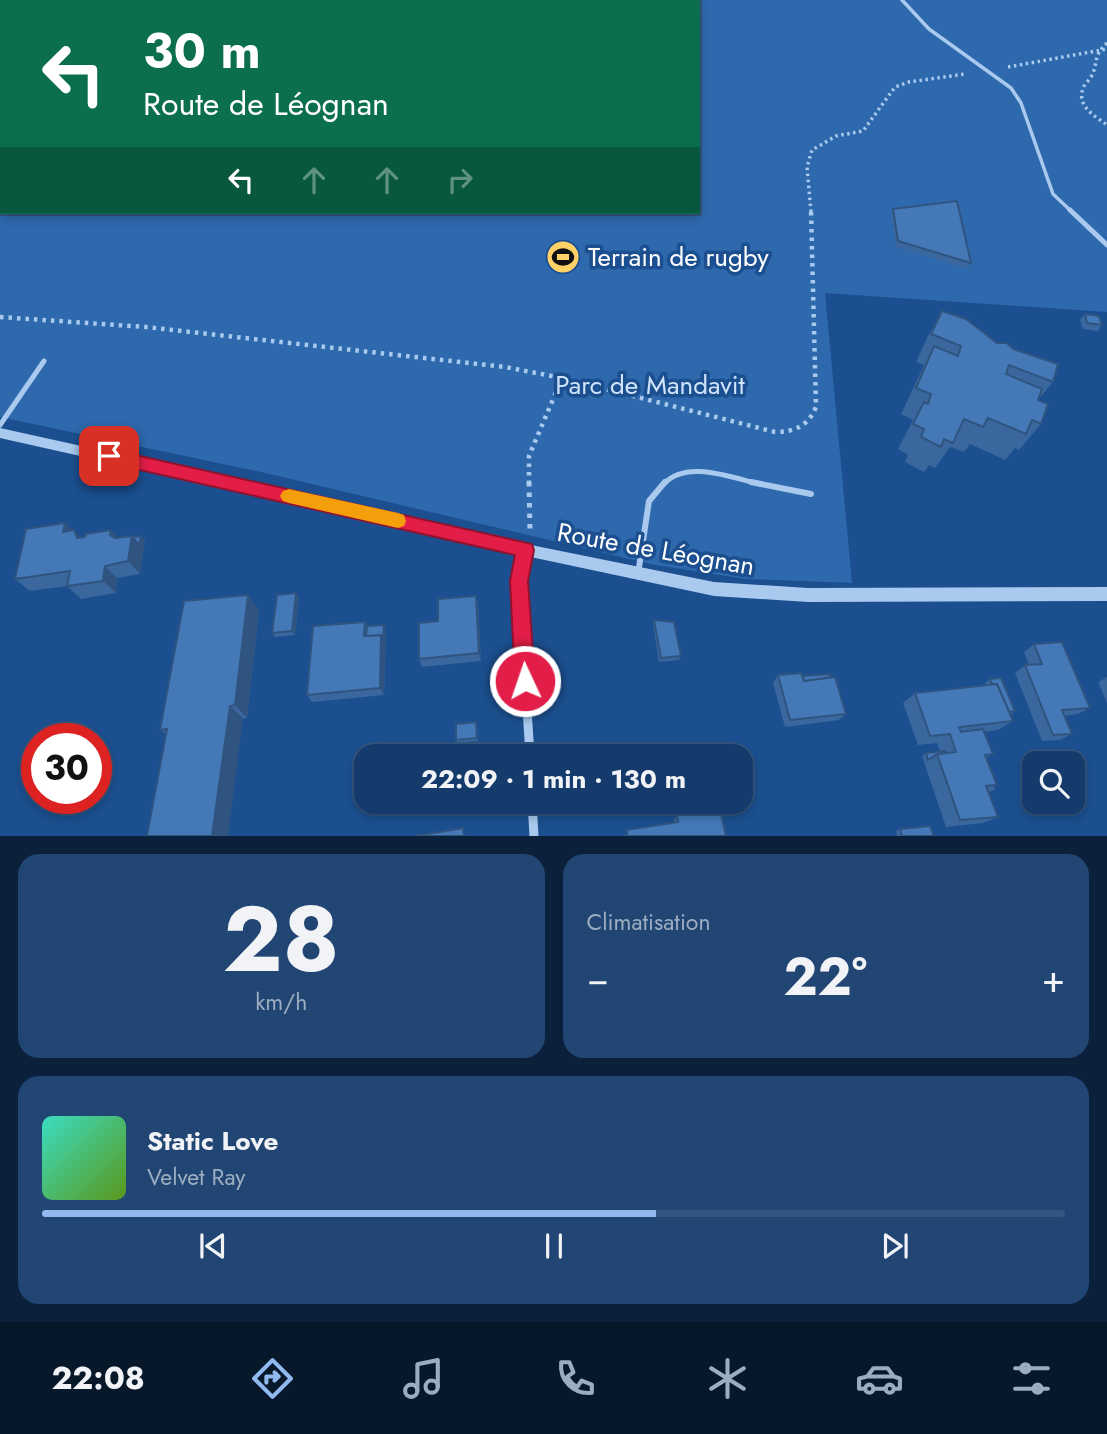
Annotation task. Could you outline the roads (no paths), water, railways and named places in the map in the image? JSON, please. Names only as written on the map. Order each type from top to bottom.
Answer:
[{"type":"street","name":"Route de Léognan","points":[[0,433],[714,589],[771,594],[1107,594]]},
{"type":"street","points":[[526,550],[519,581],[529,744]]},
{"type":"street","points":[[533,814],[534,835]]},
{"type":"lane","points":[[902,0],[929,29],[1010,88],[1021,103],[1053,194],[1107,245]]},
{"type":"lane","points":[[0,425],[44,361]]},
{"type":"lane","points":[[638,574],[649,501],[669,478],[689,470],[811,494]]},
{"type":"place","name":"Terrain de rugby","points":[[563,257]]},
{"type":"park label","name":"Parc de Mandavit","points":[[650,385]]}]
